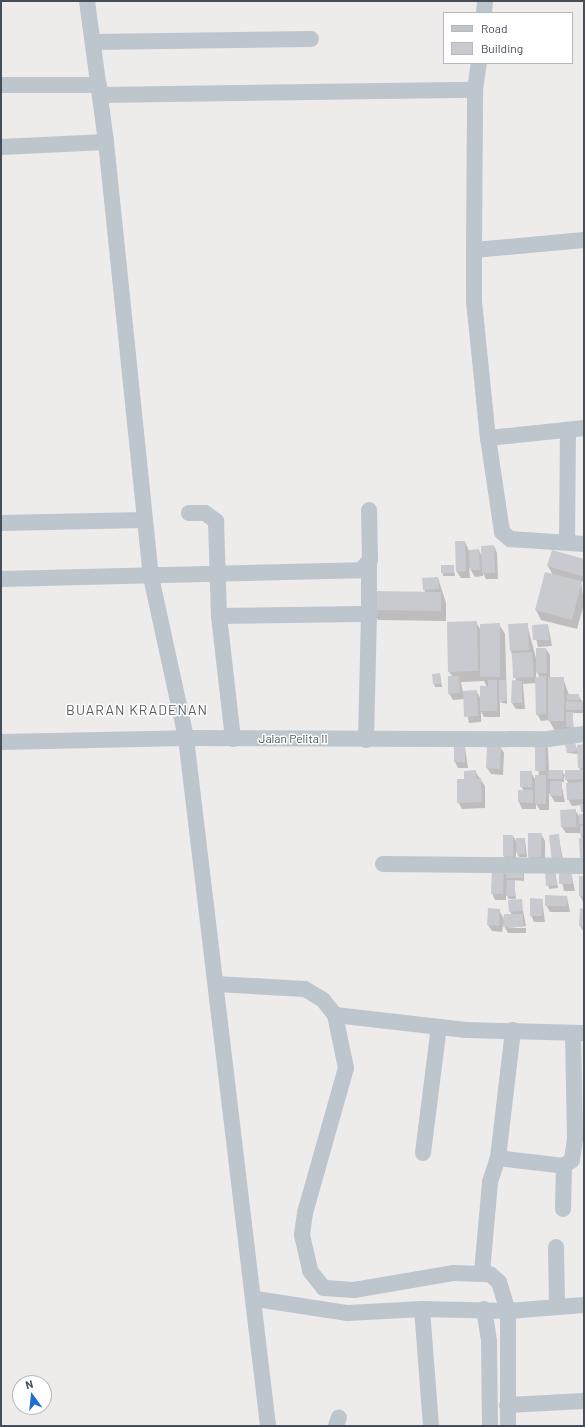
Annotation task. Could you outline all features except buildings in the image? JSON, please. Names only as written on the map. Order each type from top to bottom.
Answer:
[{"type":"street","points":[[87,1],[106,142],[151,577],[186,738],[256,1299],[264,1425]]},
{"type":"street","points":[[484,12],[485,1]]},
{"type":"street","points":[[92,42],[311,39]]},
{"type":"street","points":[[480,64],[472,89],[474,301],[488,438],[504,534],[510,539],[567,541],[584,544]]},
{"type":"street","points":[[1,85],[99,90],[472,89]]},
{"type":"street","points":[[1,146],[106,142]]},
{"type":"street","points":[[474,250],[584,240]]},
{"type":"street","points":[[488,438],[584,428]]},
{"type":"street","points":[[567,541],[568,430]]},
{"type":"street","points":[[366,740],[369,615],[369,510]]},
{"type":"street","points":[[189,514],[205,513],[216,521],[219,616],[232,739]]},
{"type":"street","points":[[1,523],[144,520]]},
{"type":"street","points":[[1,579],[151,577],[217,571],[354,571],[369,565]]},
{"type":"street","points":[[219,616],[369,615]]},
{"type":"street","name":"Jalan Pelita II","points":[[1,742],[186,738],[366,740],[548,739],[584,734]]},
{"type":"street","points":[[383,864],[584,866]]},
{"type":"street","points":[[217,988],[305,989],[323,1000],[335,1015],[346,1068],[305,1213],[302,1236],[313,1277],[324,1288],[354,1290],[453,1273],[482,1272],[499,1282],[496,1310],[489,1342],[490,1426]]},
{"type":"street","points":[[335,1015],[439,1027],[578,1033],[575,1138],[572,1160],[564,1166],[498,1158]]},
{"type":"street","points":[[423,1153],[439,1027]]},
{"type":"street","points":[[482,1272],[492,1167],[498,1158],[514,1030]]},
{"type":"street","points":[[563,1209],[564,1166]]},
{"type":"street","points":[[556,1247],[557,1307]]},
{"type":"street","points":[[256,1299],[348,1313],[422,1310],[496,1310],[584,1305]]},
{"type":"street","points":[[422,1310],[431,1426]]},
{"type":"street","points":[[496,1310],[508,1426]]},
{"type":"street","points":[[507,1405],[584,1400]]},
{"type":"district","name":"BUARAN KRADENAN","points":[[137,710]]}]
